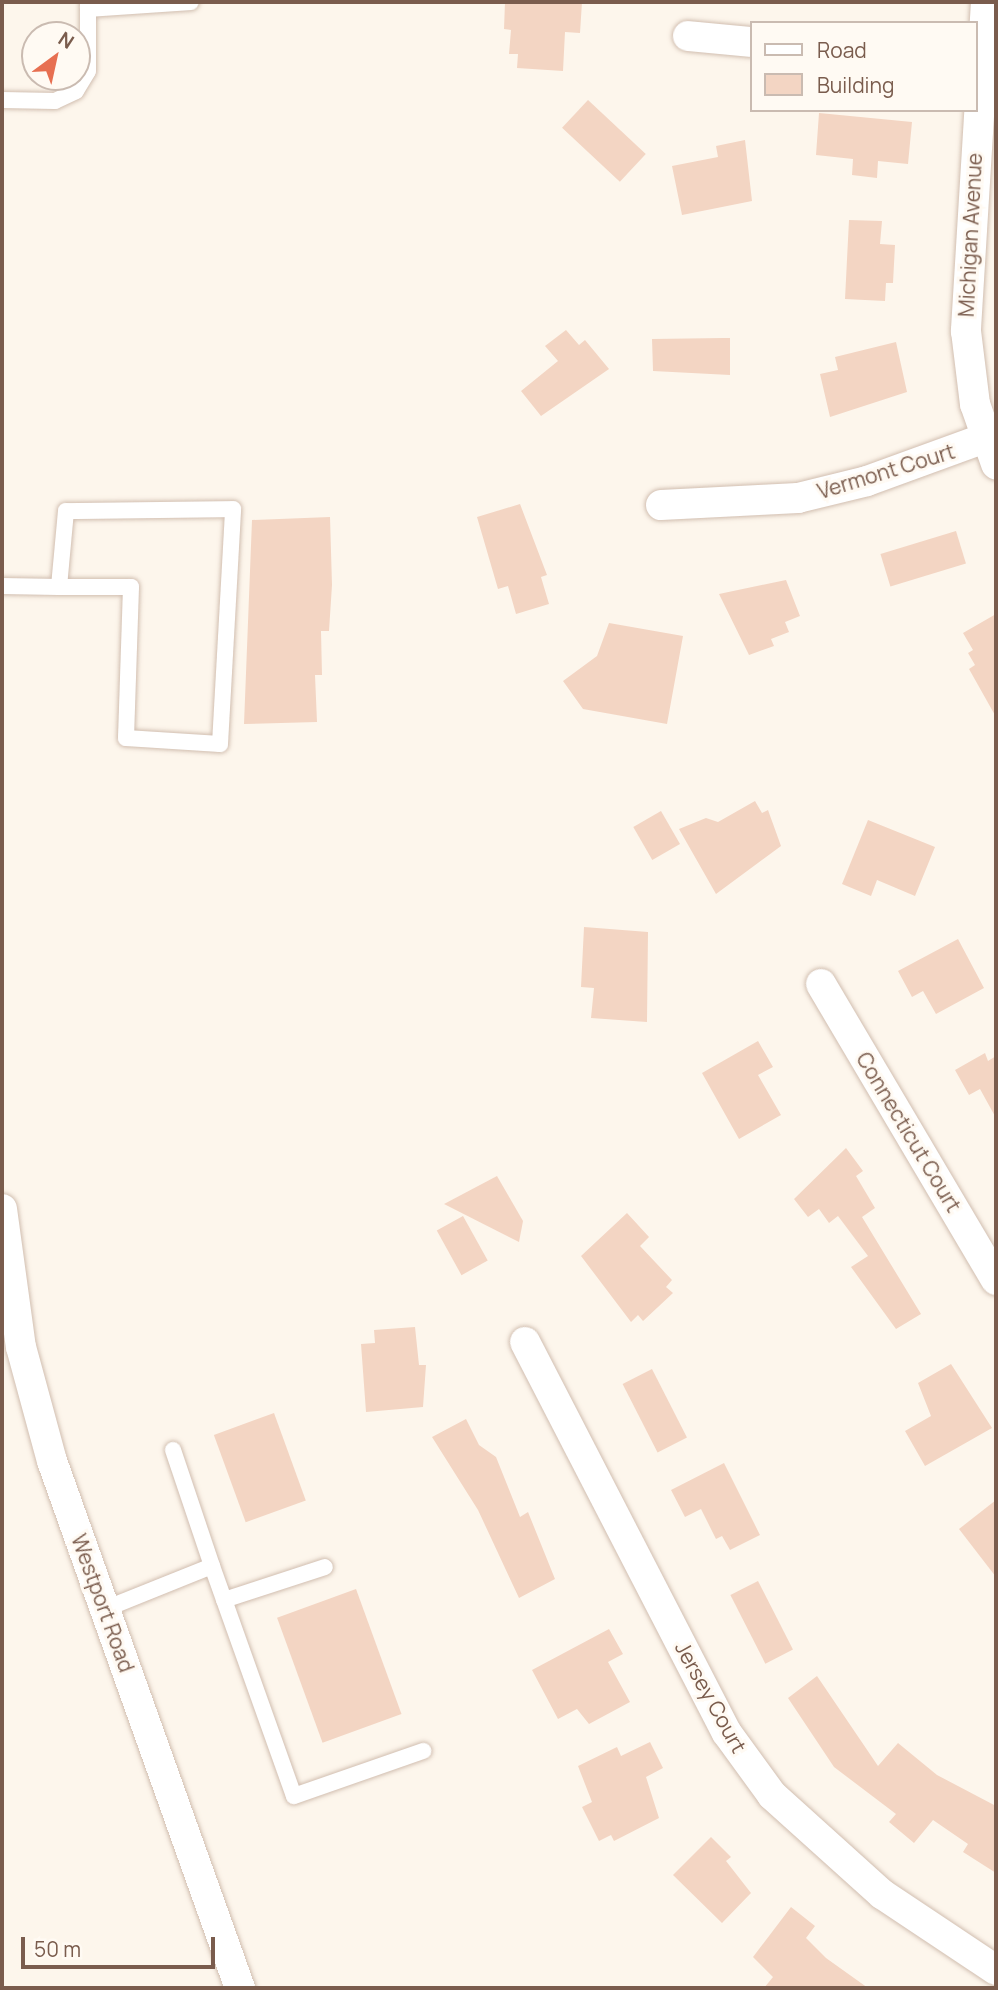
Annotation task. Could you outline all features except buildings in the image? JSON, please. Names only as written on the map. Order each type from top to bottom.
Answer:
[{"type":"street","name":"Michigan Avenue","points":[[977,86],[986,2]]},
{"type":"street","points":[[688,36],[750,42]]},
{"type":"street","name":"Michigan Avenue","points":[[976,112],[966,331],[990,451]]},
{"type":"street","name":"Vermont Court","points":[[661,505],[798,498],[990,451]]},
{"type":"street","name":"Connecticut Court","points":[[821,984],[996,1280]]},
{"type":"street","name":"Westport Road","points":[[2,1209],[21,1347],[52,1461],[240,1988]]},
{"type":"street","name":"Jersey Court","points":[[525,1342],[727,1733],[772,1795],[882,1894],[996,1970]]},
{"type":"lane","points":[[2,100],[55,101],[76,92],[88,71],[88,5],[191,2]]},
{"type":"lane","points":[[2,586],[59,587],[131,587],[126,738],[220,744],[233,509],[66,511],[59,587]]},
{"type":"lane","points":[[173,1450],[294,1796],[424,1751]]},
{"type":"lane","points":[[105,1609],[212,1566]]},
{"type":"lane","points":[[224,1600],[325,1567]]}]
